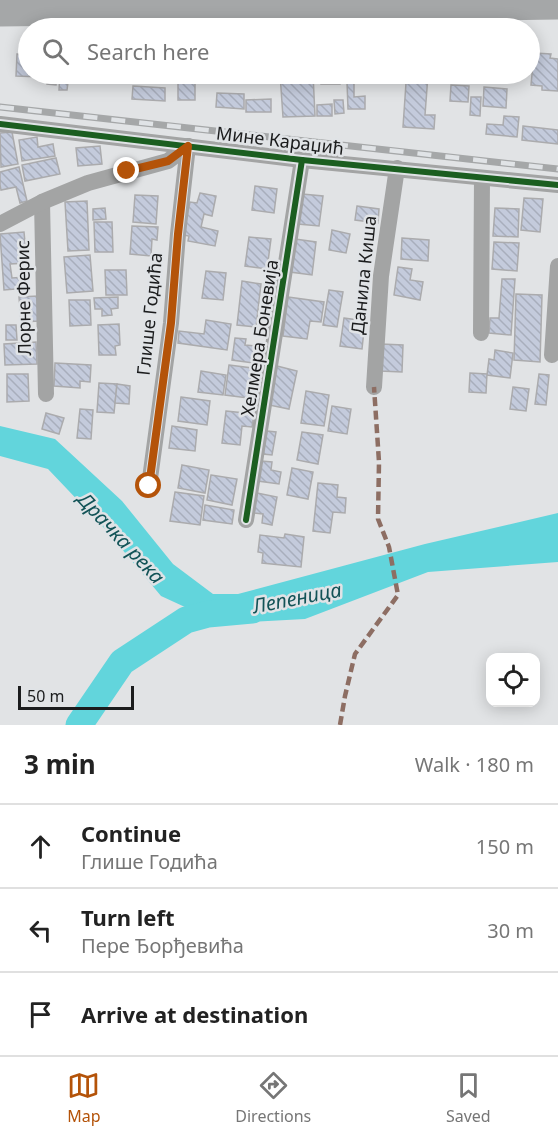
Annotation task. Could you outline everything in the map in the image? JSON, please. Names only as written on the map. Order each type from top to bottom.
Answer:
[{"type":"main road","points":[[0,13],[558,6]]},
{"type":"street","name":"Мине Караџић","points":[[0,124],[302,160],[558,185]]},
{"type":"street","points":[[0,224],[42,202],[88,183],[168,161],[188,146]]},
{"type":"street","name":"Глише Годића","points":[[149,486],[171,323],[188,146]]},
{"type":"street","name":"Хелмера Боневија","points":[[246,520],[302,160]]},
{"type":"street","name":"Данила Киша","points":[[374,387],[381,276],[397,168]]},
{"type":"street","points":[[481,333],[482,178]]},
{"type":"street","name":"Лорне Ферис","points":[[42,202],[46,394]]},
{"type":"street","points":[[552,355],[558,266]]},
{"type":"water","points":[[0,426],[55,439],[122,501],[173,564],[213,594],[238,594],[425,544],[558,513],[558,562],[428,572],[305,619],[216,624],[214,608],[198,613],[161,596],[106,530],[48,469],[0,456]]},
{"type":"building","points":[[540,53],[551,54],[550,58],[558,59],[558,91],[542,90],[542,86],[531,85],[540,84]]},
{"type":"building","points":[[17,54],[18,76],[16,76]]},
{"type":"building","points":[[59,84],[68,84],[67,90],[59,90]]},
{"type":"building","points":[[178,84],[195,84],[195,100],[178,100]]},
{"type":"building","points":[[281,84],[313,84],[315,116],[283,117]]},
{"type":"building","points":[[347,84],[354,84],[354,97],[365,96],[365,109],[348,109]]},
{"type":"building","points":[[406,84],[427,84],[425,115],[435,115],[434,129],[403,127]]},
{"type":"building","points":[[451,85],[469,86],[468,102],[450,101]]},
{"type":"building","points":[[133,86],[165,88],[165,101],[132,99]]},
{"type":"building","points":[[484,87],[507,89],[506,108],[483,106]]},
{"type":"building","points":[[217,93],[244,94],[244,109],[216,107]]},
{"type":"building","points":[[471,97],[481,97],[480,116],[470,115]]},
{"type":"building","points":[[271,99],[271,112],[246,112],[246,100]]},
{"type":"building","points":[[334,100],[343,100],[344,113],[335,114]]},
{"type":"building","points":[[332,104],[332,116],[317,116],[317,105]]},
{"type":"building","points":[[504,116],[519,117],[517,137],[486,134],[487,124],[503,125]]},
{"type":"building","points":[[523,126],[558,130],[558,144],[522,140]]},
{"type":"building","points":[[12,132],[18,164],[1,167],[0,133]]},
{"type":"building","points":[[37,137],[38,147],[53,144],[55,156],[22,161],[19,140]]},
{"type":"building","points":[[100,146],[102,164],[78,166],[76,148]]},
{"type":"building","points":[[56,158],[60,174],[25,181],[22,165]]},
{"type":"building","points":[[19,167],[27,201],[20,203],[16,187],[1,190],[0,185],[0,172]]},
{"type":"building","points":[[255,186],[277,189],[274,213],[252,210]]},
{"type":"building","points":[[200,193],[216,196],[212,216],[204,214],[201,227],[218,231],[215,246],[188,241],[189,236],[183,235],[190,202],[197,203]]},
{"type":"building","points":[[302,194],[323,196],[319,226],[298,224]]},
{"type":"building","points":[[135,195],[158,196],[156,224],[133,222]]},
{"type":"building","points":[[524,198],[543,199],[540,232],[521,230]]},
{"type":"building","points":[[87,201],[89,250],[68,251],[65,202]]},
{"type":"building","points":[[357,206],[379,209],[378,223],[355,220]]},
{"type":"building","points":[[105,208],[106,219],[93,220],[93,209]]},
{"type":"building","points":[[495,208],[519,209],[518,237],[493,236]]},
{"type":"building","points":[[94,222],[112,222],[113,252],[95,252]]},
{"type":"building","points":[[132,226],[158,227],[157,240],[152,239],[151,256],[130,254]]},
{"type":"building","points":[[332,230],[350,234],[346,253],[329,250]]},
{"type":"building","points":[[24,232],[27,263],[10,264],[12,278],[26,277],[27,288],[4,290],[0,234]]},
{"type":"building","points":[[249,237],[271,239],[267,269],[245,266]]},
{"type":"building","points":[[402,238],[429,240],[428,261],[401,259]]},
{"type":"building","points":[[295,239],[316,242],[312,275],[290,272]]},
{"type":"building","points":[[494,242],[519,243],[517,271],[492,269]]},
{"type":"building","points":[[90,255],[93,291],[67,293],[64,257]]},
{"type":"building","points":[[398,267],[412,269],[410,280],[423,282],[420,300],[394,295]]},
{"type":"building","points":[[105,270],[126,270],[127,295],[106,295]]},
{"type":"building","points":[[206,271],[226,273],[223,300],[202,298]]},
{"type":"building","points":[[502,279],[515,279],[511,335],[489,333],[490,318],[499,318]]},
{"type":"building","points":[[242,281],[261,284],[256,327],[237,325]]},
{"type":"building","points":[[329,290],[343,292],[337,327],[323,325]]},
{"type":"building","points":[[516,294],[542,295],[540,362],[514,360]]},
{"type":"building","points":[[38,296],[39,321],[21,322],[19,297]]},
{"type":"building","points":[[118,297],[118,308],[111,309],[112,315],[102,316],[102,309],[95,309],[94,298]]},
{"type":"building","points":[[288,297],[324,302],[321,322],[310,321],[307,339],[283,336]]},
{"type":"building","points":[[69,300],[90,300],[91,325],[70,326]]},
{"type":"building","points":[[344,318],[365,321],[362,349],[340,346]]},
{"type":"building","points":[[206,320],[231,324],[227,350],[178,343],[179,331],[204,334]]},
{"type":"building","points":[[119,324],[120,345],[115,346],[116,355],[99,355],[98,325]]},
{"type":"building","points":[[6,325],[16,325],[17,340],[6,340]]},
{"type":"building","points":[[235,338],[246,339],[245,345],[256,346],[253,363],[232,360]]},
{"type":"building","points":[[36,342],[37,364],[5,365],[4,344]]},
{"type":"building","points":[[381,344],[403,345],[402,372],[380,371]]},
{"type":"building","points":[[495,350],[513,353],[510,378],[487,375],[489,359],[494,360]]},
{"type":"building","points":[[55,363],[91,365],[90,382],[80,381],[80,388],[54,386]]},
{"type":"building","points":[[229,365],[252,368],[248,398],[225,395]]},
{"type":"building","points":[[277,366],[297,371],[289,409],[269,405]]},
{"type":"building","points":[[201,371],[226,375],[223,395],[198,392]]},
{"type":"building","points":[[470,373],[487,374],[486,393],[469,392]]},
{"type":"building","points":[[7,374],[28,374],[29,401],[7,402]]},
{"type":"building","points":[[539,374],[549,375],[546,405],[535,404]]},
{"type":"building","points":[[99,383],[117,384],[114,413],[97,412]]},
{"type":"building","points":[[117,384],[130,386],[129,404],[115,403]]},
{"type":"building","points":[[513,387],[529,389],[526,411],[510,409]]},
{"type":"building","points":[[306,391],[329,395],[324,426],[301,423]]},
{"type":"building","points":[[181,397],[210,401],[207,425],[178,421]]},
{"type":"building","points":[[332,406],[351,409],[347,434],[328,431]]},
{"type":"building","points":[[80,409],[93,410],[91,439],[77,438]]},
{"type":"building","points":[[226,411],[254,414],[252,427],[242,426],[240,445],[222,443]]},
{"type":"building","points":[[46,413],[64,418],[59,434],[42,429]]},
{"type":"building","points":[[172,426],[197,430],[195,451],[169,448]]},
{"type":"building","points":[[267,431],[276,432],[272,455],[263,454]]},
{"type":"building","points":[[302,432],[323,435],[318,464],[297,460]]},
{"type":"building","points":[[261,461],[272,462],[271,470],[281,472],[279,484],[258,481]]},
{"type":"building","points":[[182,465],[209,470],[205,493],[178,488]]},
{"type":"building","points":[[292,468],[313,472],[308,499],[287,495]]},
{"type":"building","points":[[211,475],[237,479],[232,505],[207,500]]},
{"type":"building","points":[[318,483],[338,485],[337,497],[346,498],[345,513],[333,512],[330,533],[313,531]]},
{"type":"building","points":[[175,492],[204,496],[200,525],[170,521]]},
{"type":"building","points":[[257,493],[277,497],[272,525],[262,523],[263,514],[254,513]]},
{"type":"building","points":[[205,505],[234,510],[232,524],[203,520]]},
{"type":"building","points":[[285,534],[304,537],[301,567],[262,563],[263,553],[258,552],[260,535],[284,538]]},
{"type":"waterway","name":"Драчка река","points":[[200,609],[208,614]]},
{"type":"waterway","name":"Лепеница","points":[[79,725],[122,662],[186,620],[208,614],[252,610]]},
{"type":"railway","points":[[0,107],[558,169]]},
{"type":"marked path","points":[[340,725],[355,654],[398,595],[389,547],[378,519],[379,462],[374,387]]},
{"type":"cycle path","points":[[0,124],[302,160],[558,185]]},
{"type":"cycle path","points":[[149,486],[171,323],[188,146]]},
{"type":"cycle path","points":[[246,520],[302,160]]},
{"type":"route","points":[[127,171],[168,161],[188,146],[171,323],[149,486]]}]
